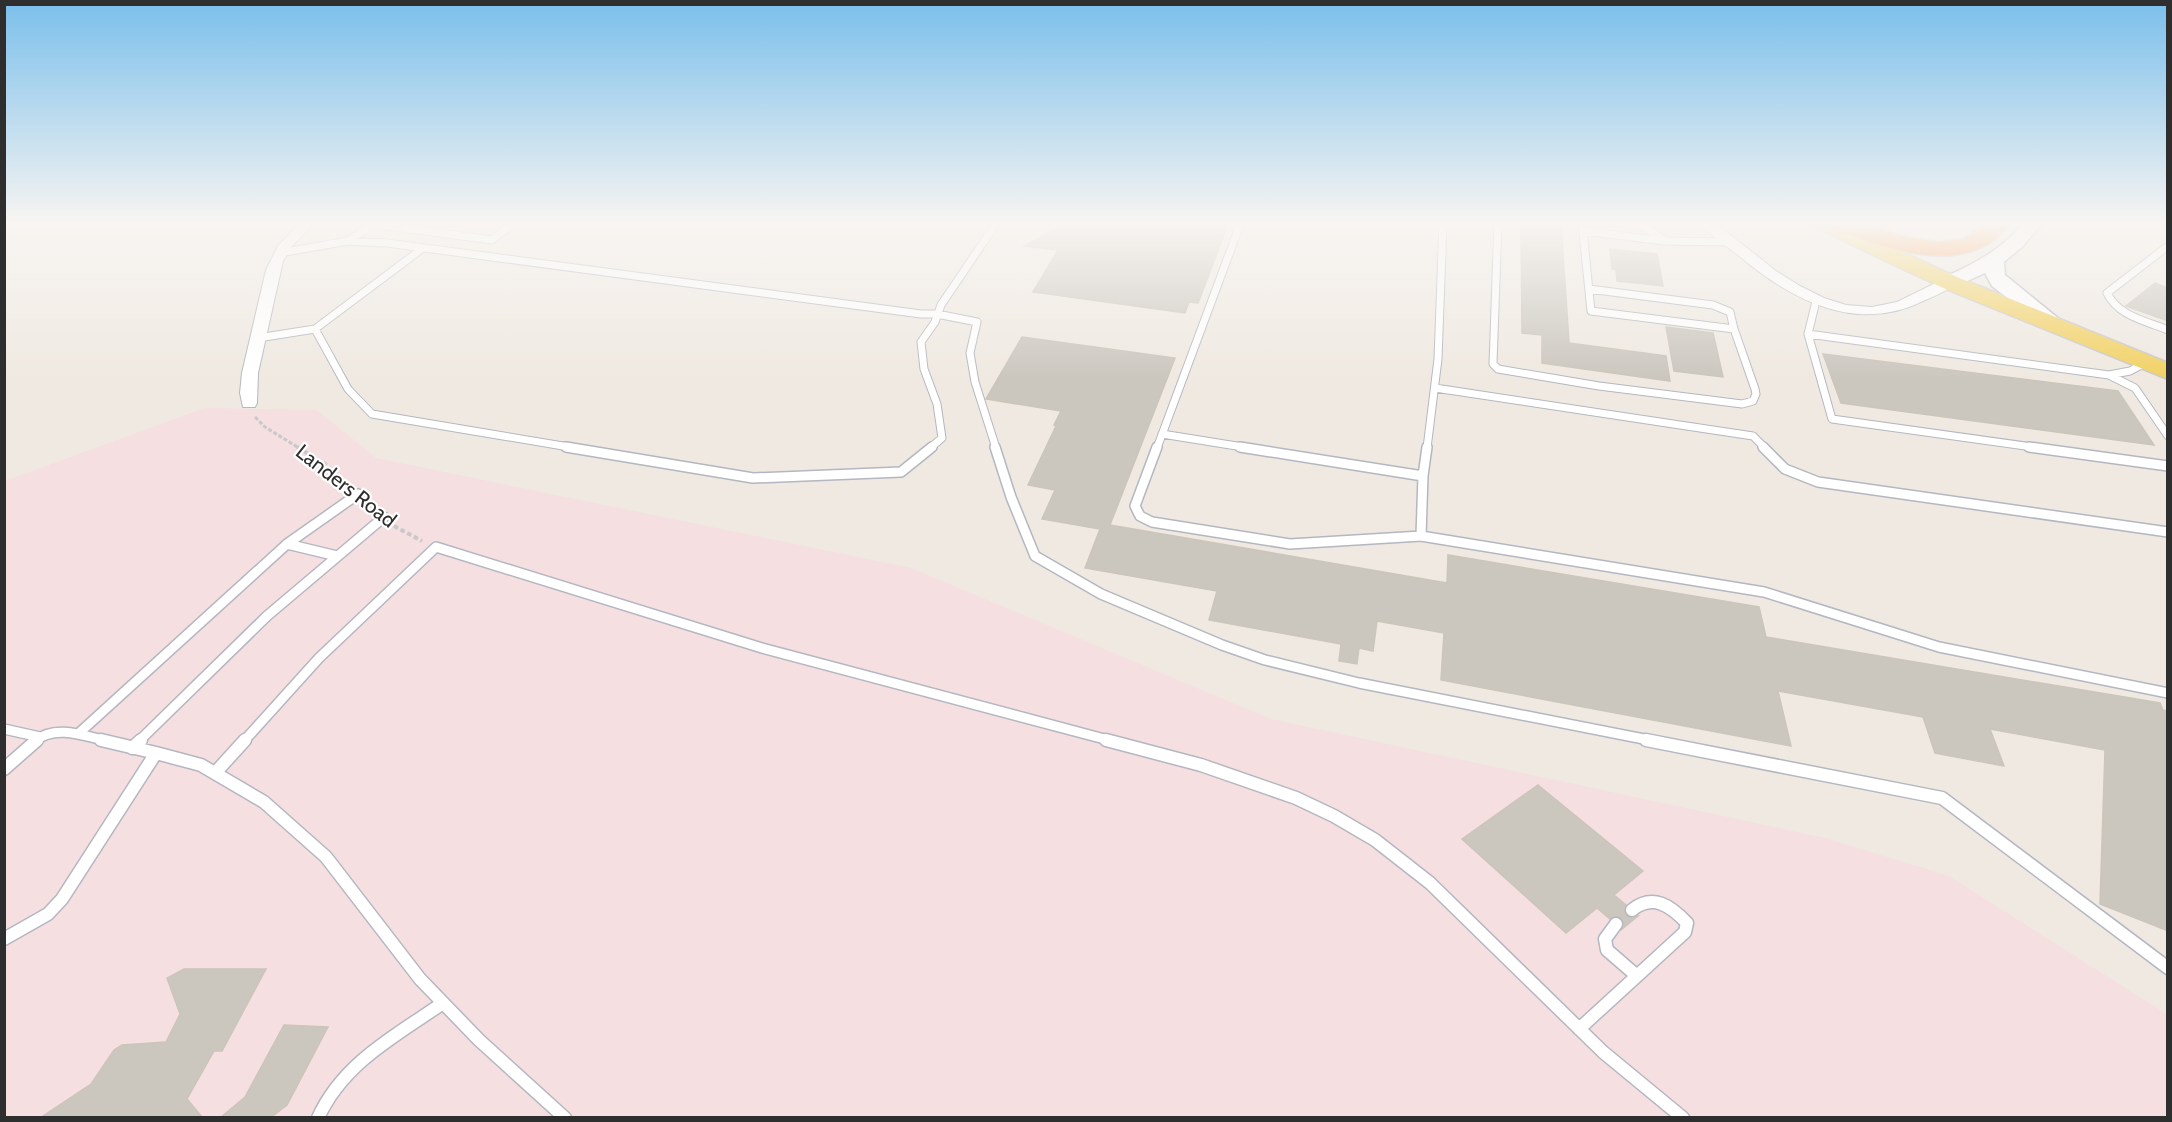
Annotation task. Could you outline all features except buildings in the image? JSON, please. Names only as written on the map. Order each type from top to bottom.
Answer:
[{"type":"main road","points":[[1932,274],[2168,372]]},
{"type":"main road","points":[[1949,282],[1965,274]]},
{"type":"main road","points":[[1995,274],[1999,282],[2057,327]]},
{"type":"street","points":[[249,403],[247,392],[250,373],[272,274]]},
{"type":"street","points":[[1770,274],[1816,301],[1860,310],[1892,308],[1949,282]]},
{"type":"lane","points":[[258,338],[315,329],[388,274]]},
{"type":"lane","points":[[619,274],[921,314],[937,314],[977,322],[970,353],[975,382],[1011,497],[1035,556],[1101,594],[1222,645],[1265,660],[1359,683],[1942,798],[2168,968]]},
{"type":"lane","points":[[315,329],[348,389],[372,414],[753,478],[901,472],[942,438],[937,404],[924,369],[921,342],[963,274]]},
{"type":"lane","points":[[1221,274],[1135,506],[1140,516],[1152,522],[1290,544],[1421,536],[1764,591],[1939,647],[2168,693]]},
{"type":"lane","points":[[1421,536],[1424,476],[1435,387],[1440,274]]},
{"type":"lane","points":[[1497,274],[1494,364],[1498,369],[1588,384],[1742,404],[1753,401],[1756,394],[1730,312],[1713,304],[1589,289]]},
{"type":"lane","points":[[1587,274],[1591,311],[1734,329]]},
{"type":"lane","points":[[2132,274],[2107,293],[2109,301],[2118,308],[2168,330]]},
{"type":"lane","points":[[1816,301],[1808,334],[1832,419],[2168,466]]},
{"type":"lane","points":[[1808,334],[2109,375],[2135,388],[2168,436]]},
{"type":"lane","points":[[2109,375],[2130,370],[2145,363]]},
{"type":"lane","points":[[1435,387],[1752,436],[1785,469],[1818,482],[2168,532]]},
{"type":"lane","points":[[1162,434],[1424,476]]},
{"type":"lane","points":[[78,734],[286,544],[358,494]]},
{"type":"lane","points":[[132,748],[267,615],[384,517]]},
{"type":"lane","points":[[286,544],[338,556]]},
{"type":"lane","points":[[215,773],[319,658],[436,547],[762,648],[1201,765],[1296,798],[1334,816],[1375,840],[1430,883],[1603,1052],[1683,1118]]},
{"type":"lane","points":[[4,729],[40,737],[65,731],[201,765],[264,802],[326,856],[420,979],[479,1040],[565,1118]]},
{"type":"lane","points":[[4,769],[40,737]]},
{"type":"lane","points":[[4,939],[48,914],[62,899],[156,753]]},
{"type":"lane","points":[[1579,1029],[1685,932],[1687,923],[1676,910],[1662,901],[1647,900],[1632,910]]},
{"type":"lane","points":[[1616,924],[1605,939],[1607,950],[1637,976]]},
{"type":"lane","points":[[318,1118],[322,1104],[332,1088],[373,1052],[443,1003]]},
{"type":"path","name":"Landers Road","points":[[249,403],[254,416],[265,427],[325,464],[358,494]]},
{"type":"path","name":"Landers Road","points":[[384,517],[415,538],[436,547]]},
{"type":"shaded area","points":[[205,408],[317,410],[376,458],[911,568],[1271,719],[1825,838],[1949,876],[2168,1015],[2167,1118],[5,1118],[5,481]]}]
